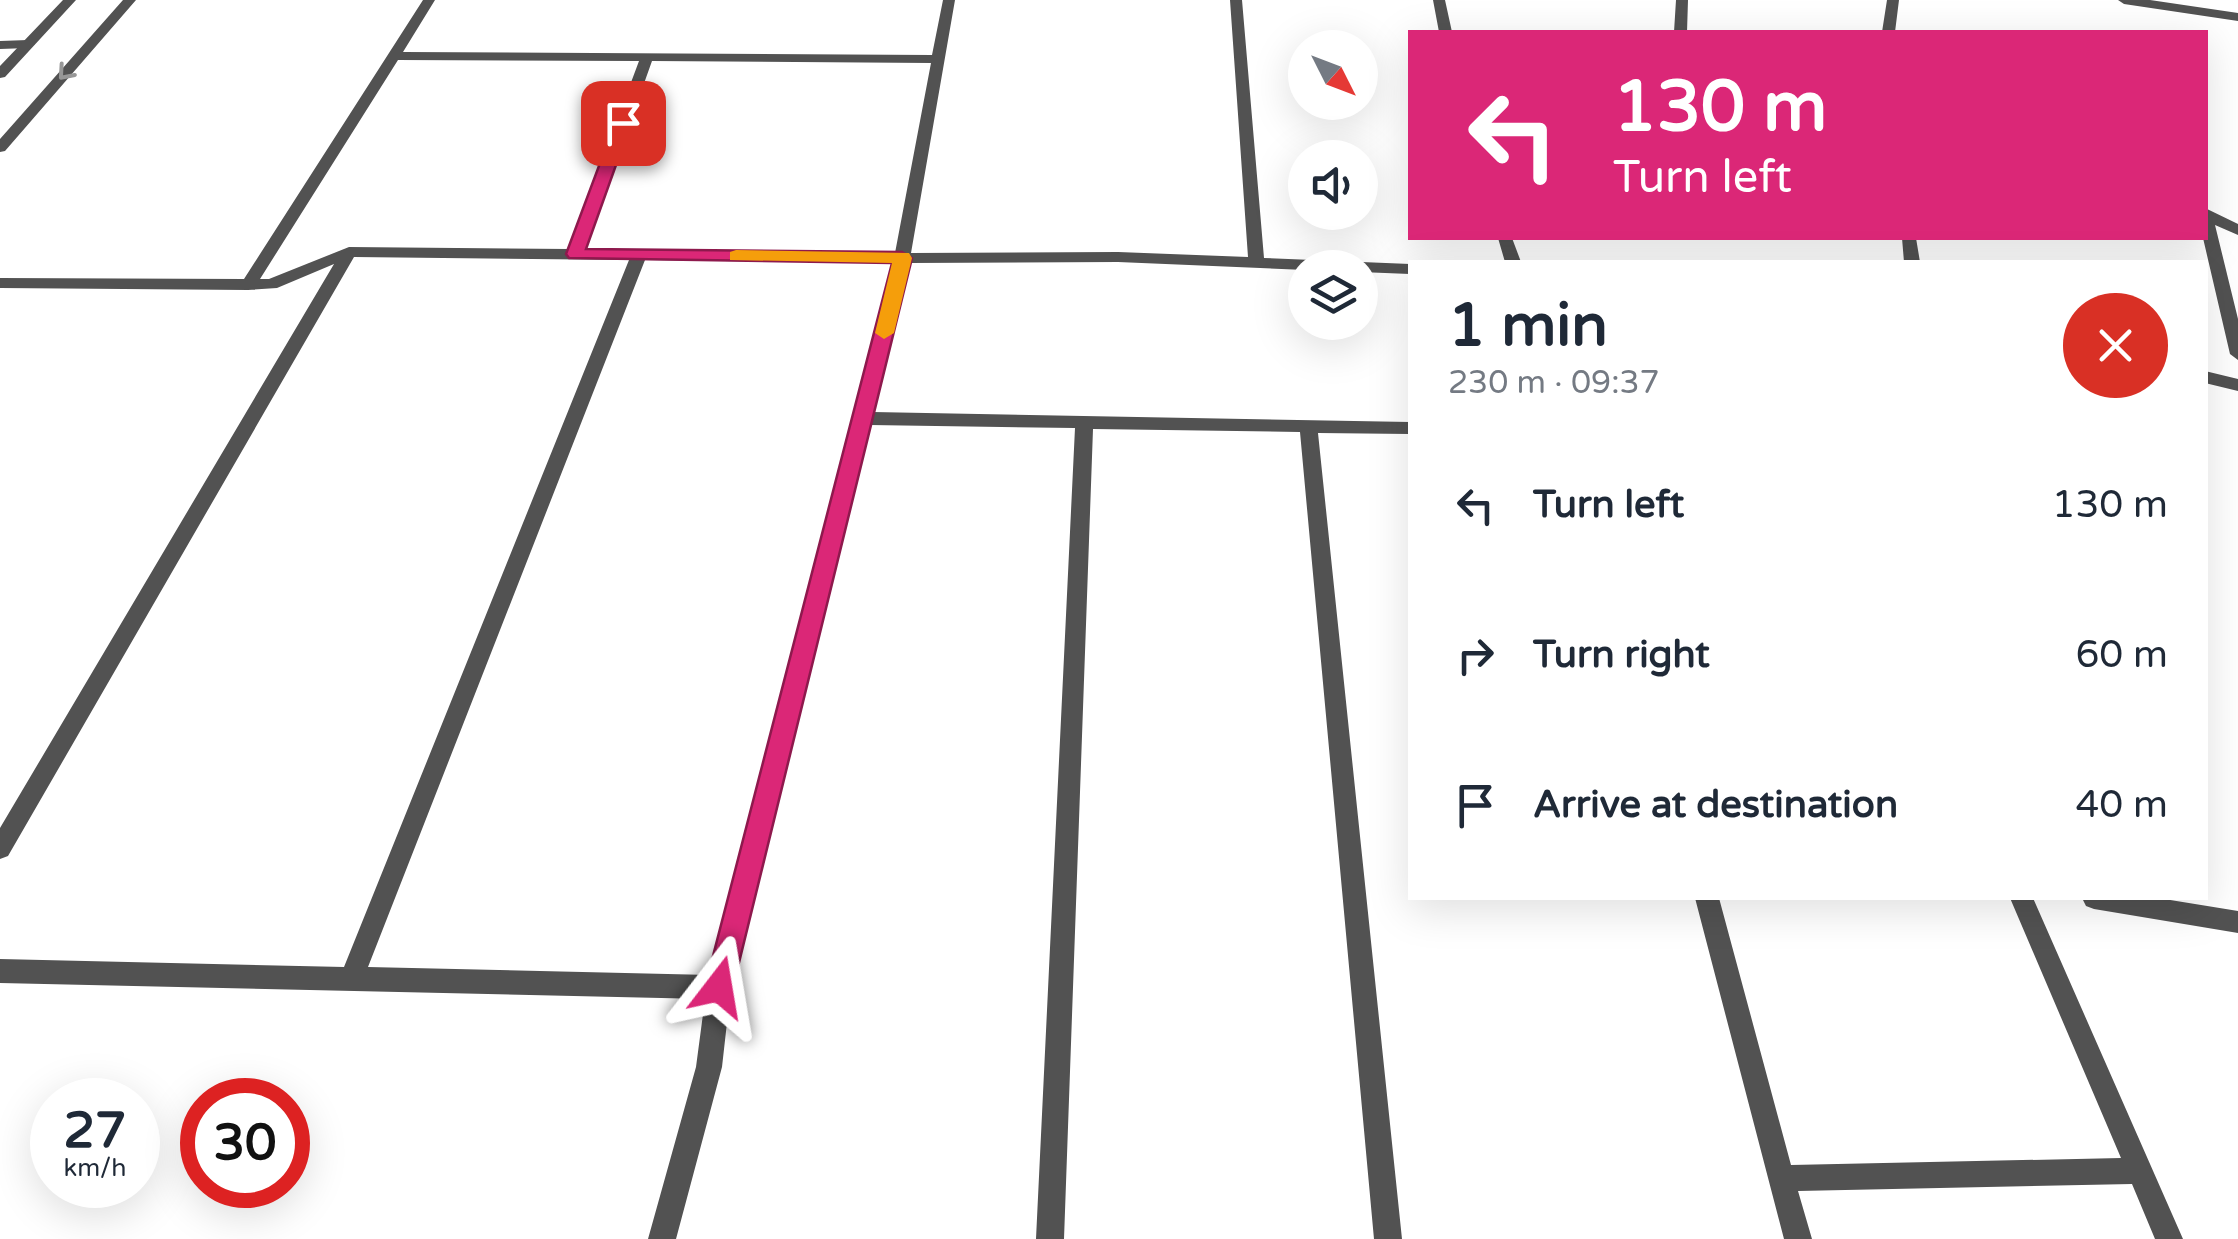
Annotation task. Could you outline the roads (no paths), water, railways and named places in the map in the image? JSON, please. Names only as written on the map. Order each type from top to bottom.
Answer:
[{"type":"street","points":[[0,74],[70,0]]},
{"type":"street","points":[[0,148],[130,0]]},
{"type":"street","points":[[248,285],[429,0]]},
{"type":"street","points":[[662,1239],[710,1068],[719,987],[902,258],[949,0]]},
{"type":"street","points":[[1236,0],[1256,260]]},
{"type":"street","points":[[1438,0],[1446,30]]},
{"type":"street","points":[[1681,30],[1682,0]]},
{"type":"street","points":[[1889,30],[1894,0]]},
{"type":"street","points":[[2124,0],[2238,18]]},
{"type":"street","points":[[0,44],[28,44]]},
{"type":"street","points":[[394,56],[939,59]]},
{"type":"street","points":[[575,254],[646,57]]},
{"type":"street","points":[[2208,215],[2238,230]]},
{"type":"street","points":[[2208,226],[2238,354]]},
{"type":"street","points":[[0,283],[271,284],[349,252],[1256,260],[1408,270]]},
{"type":"street","points":[[0,849],[349,252]]},
{"type":"street","points":[[351,979],[639,255]]},
{"type":"street","points":[[2208,378],[2238,385]]},
{"type":"street","points":[[863,418],[1408,428]]},
{"type":"street","points":[[1050,1239],[1084,423]]},
{"type":"street","points":[[1308,426],[1388,1239]]},
{"type":"street","points":[[1708,900],[1798,1239]]},
{"type":"street","points":[[2023,900],[2169,1239]]},
{"type":"street","points":[[2106,900],[2238,922]]},
{"type":"street","points":[[0,971],[719,987]]},
{"type":"street","points":[[1782,1178],[2138,1171]]}]
